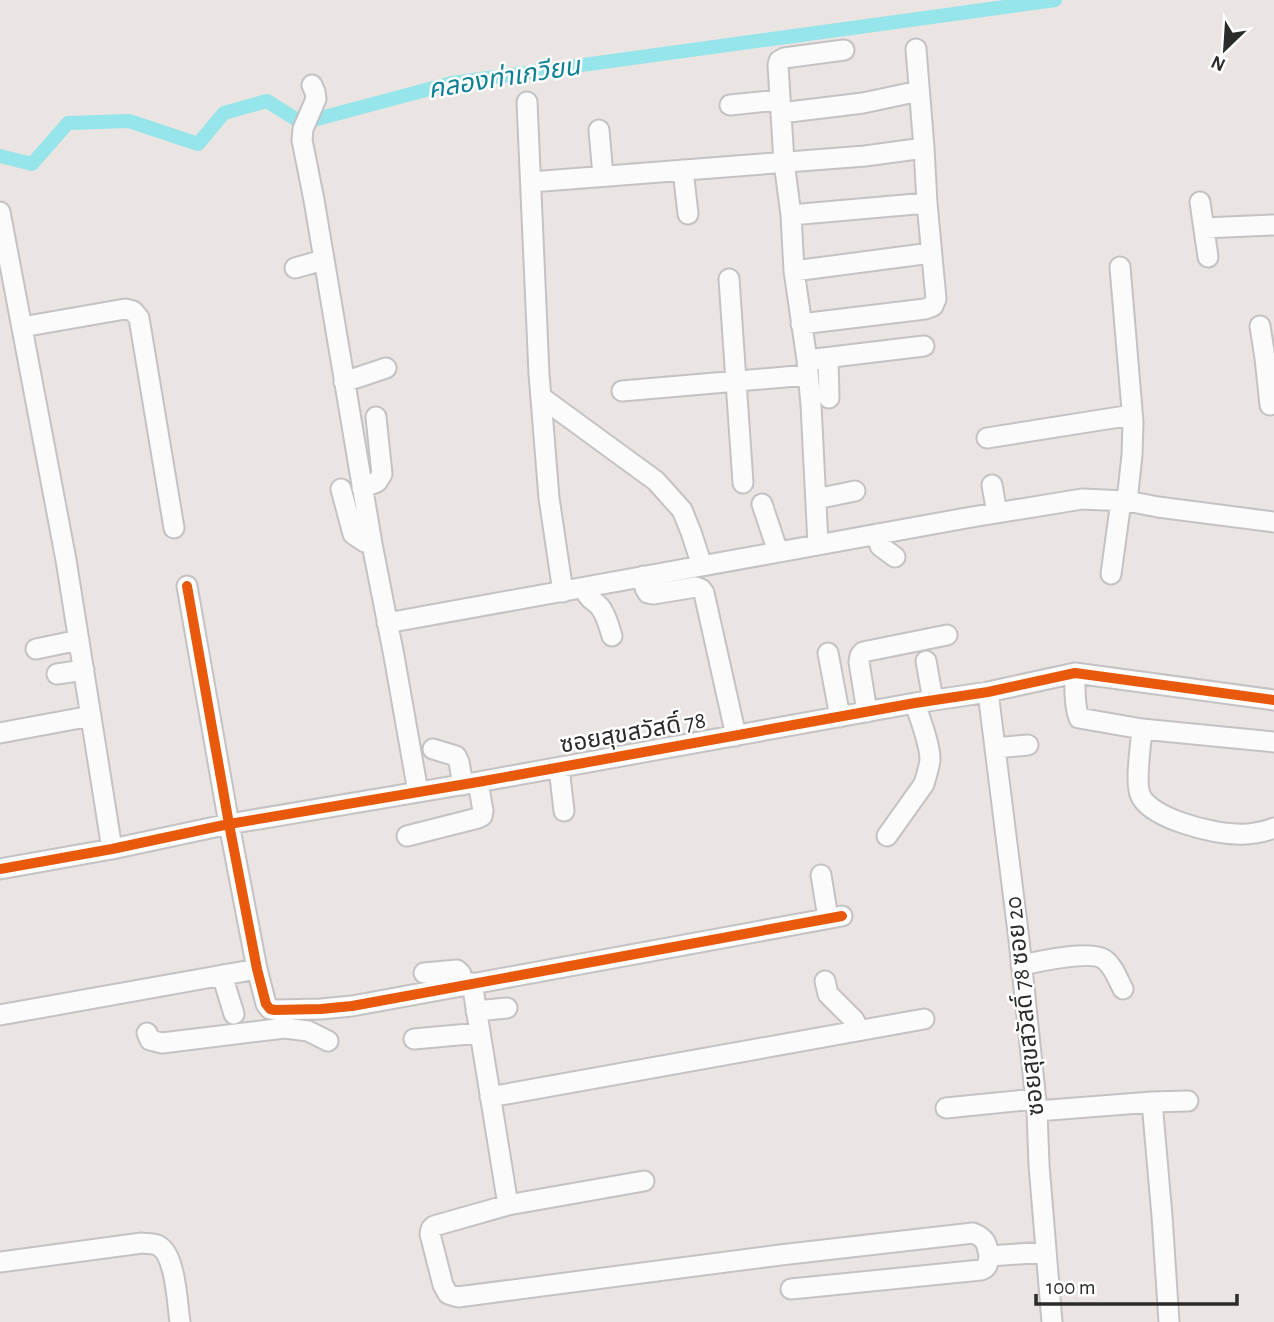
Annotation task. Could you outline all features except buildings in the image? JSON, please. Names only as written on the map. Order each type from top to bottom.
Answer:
[{"type":"street","points":[[801,324],[925,309],[933,306],[936,299],[916,49]]},
{"type":"street","points":[[818,544],[811,405],[794,271],[780,106],[779,61],[784,58],[844,50]]},
{"type":"street","points":[[730,105],[863,103],[919,91]]},
{"type":"street","points":[[314,92],[302,140],[418,792]]},
{"type":"street","points":[[527,102],[541,397],[549,498],[563,592]]},
{"type":"street","points":[[599,130],[603,176]]},
{"type":"street","points":[[531,182],[865,156],[924,148]]},
{"type":"street","points":[[683,170],[688,214]]},
{"type":"street","points":[[1200,202],[1208,257]]},
{"type":"street","points":[[791,215],[927,203]]},
{"type":"street","points":[[0,212],[5,262],[22,327],[66,560],[112,849]]},
{"type":"street","points":[[1204,229],[1274,225]]},
{"type":"street","points":[[794,271],[931,253]]},
{"type":"street","points":[[295,268],[323,260]]},
{"type":"street","points":[[1111,574],[1132,455],[1132,415],[1120,267]]},
{"type":"street","points":[[729,279],[743,483]]},
{"type":"street","points":[[22,327],[125,309],[133,311],[139,318],[174,528]]},
{"type":"street","points":[[1260,326],[1270,358],[1270,405]]},
{"type":"street","points":[[622,391],[736,380],[807,368],[828,358],[924,346]]},
{"type":"street","points":[[828,358],[829,398]]},
{"type":"street","points":[[344,382],[386,368]]},
{"type":"street","points":[[541,397],[656,481],[682,510],[702,566]]},
{"type":"street","points":[[987,438],[1132,415]]},
{"type":"street","points":[[362,488],[377,482],[382,474],[376,417]]},
{"type":"street","points":[[992,485],[997,513]]},
{"type":"street","points":[[341,489],[353,534],[372,544]]},
{"type":"street","points":[[816,499],[855,491]]},
{"type":"street","points":[[387,623],[1082,499],[1124,501],[1274,522]]},
{"type":"street","points":[[762,504],[778,552]]},
{"type":"street","points":[[877,534],[880,546],[895,556]]},
{"type":"street","points":[[643,576],[648,593],[695,587],[705,593],[736,736]]},
{"type":"street","points":[[187,586],[257,969],[266,1004],[270,1009],[321,1009],[358,1005],[835,917],[821,875]]},
{"type":"street","points":[[584,588],[589,598],[604,612],[612,636]]},
{"type":"street","points":[[867,712],[859,662],[863,652],[947,635]]},
{"type":"street","points":[[36,649],[79,640]]},
{"type":"street","points":[[828,653],[840,717]]},
{"type":"street","points":[[887,836],[927,775],[930,760],[925,733],[926,661]]},
{"type":"street","points":[[57,674],[84,670]]},
{"type":"street","points":[[1075,673],[1079,718],[1142,729],[1274,742]]},
{"type":"street","name":"ซอยสุขสวัสดิ์ 78","points":[[0,869],[229,824],[988,692],[1075,673],[1274,700]]},
{"type":"street","name":"ซอยสุขสวัสดิ์ 78 ซอย 20","points":[[988,692],[1036,1105],[1052,1322]]},
{"type":"street","points":[[0,733],[91,716]]},
{"type":"street","points":[[1142,729],[1139,792],[1144,803],[1153,810],[1212,832],[1239,835],[1274,828]]},
{"type":"street","points":[[995,748],[1028,745]]},
{"type":"street","points":[[407,836],[482,816],[483,811],[471,783],[456,756],[433,749]]},
{"type":"street","points":[[559,768],[564,811]]},
{"type":"street","points":[[1021,965],[1076,955],[1102,957],[1109,963],[1123,989]]},
{"type":"street","points":[[0,1015],[257,969]]},
{"type":"street","points":[[424,973],[457,970],[467,984],[476,1011],[508,1205]]},
{"type":"street","points":[[222,975],[234,1014]]},
{"type":"street","points":[[825,981],[828,993],[854,1020],[859,1030]]},
{"type":"street","points":[[476,1011],[507,1008]]},
{"type":"street","points":[[267,1030],[270,1009]]},
{"type":"street","points":[[490,1097],[924,1019]]},
{"type":"street","points":[[147,1033],[150,1040],[162,1043],[285,1028],[309,1031],[328,1041]]},
{"type":"street","points":[[414,1039],[480,1033]]},
{"type":"street","points":[[946,1108],[1188,1101]]},
{"type":"street","points":[[1152,1102],[1169,1322]]},
{"type":"street","points":[[644,1181],[508,1205],[434,1226],[430,1229],[430,1234],[443,1285],[448,1294],[458,1297],[974,1233],[986,1240],[989,1256],[985,1269],[791,1289]]},
{"type":"street","points":[[0,1262],[142,1243],[157,1244],[171,1261],[180,1322]]},
{"type":"street","points":[[989,1256],[1046,1252]]},
{"type":"waterway","name":"คลองท่าเกวียน","points":[[0,156],[32,164],[68,123],[129,121],[198,144],[224,113],[267,101],[302,123],[452,83],[1055,0]]},
{"type":"cycle path","points":[[187,586],[257,969],[266,1004],[270,1009],[352,1006],[842,916]]},
{"type":"cycle path","points":[[0,869],[229,824],[988,692],[1075,673],[1274,700]]}]
